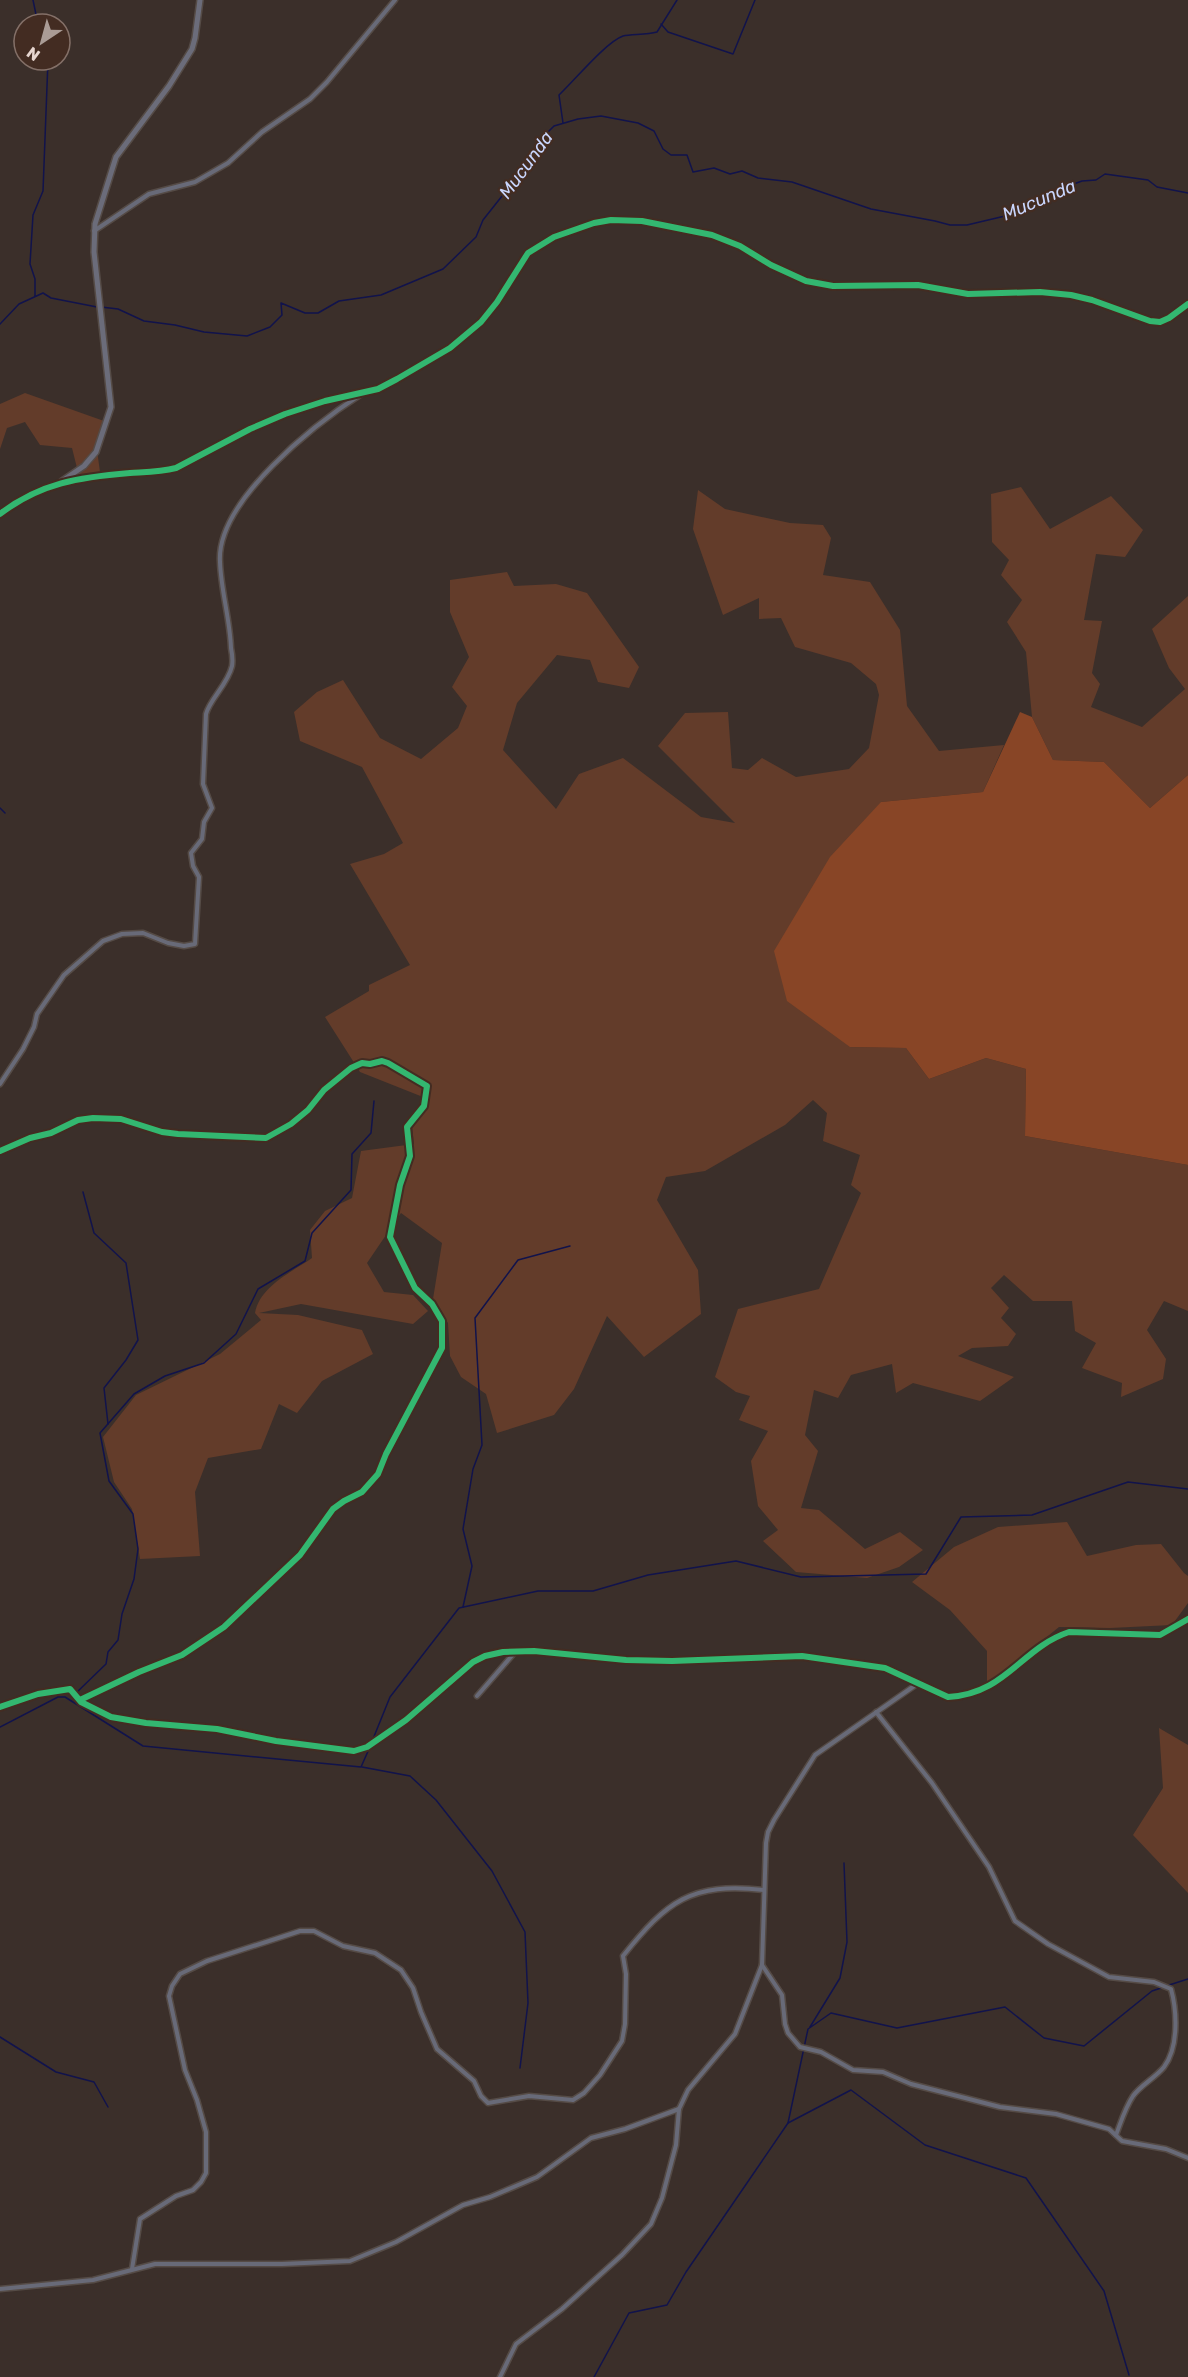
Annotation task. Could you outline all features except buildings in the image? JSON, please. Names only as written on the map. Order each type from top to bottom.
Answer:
[{"type":"street","points":[[0,514],[24,497],[59,483],[84,466],[96,452],[104,434],[111,408],[94,252],[94,232],[116,157],[169,86],[192,49],[200,0]]},
{"type":"street","points":[[94,232],[149,194],[195,182],[228,163],[249,143],[310,99],[327,82],[395,0]]},
{"type":"street","points":[[0,1084],[34,1027],[37,1014],[64,975],[103,941],[122,934],[143,933],[168,943],[184,946],[195,945],[199,877],[193,866],[191,853],[202,839],[204,822],[212,808],[203,784],[206,714],[219,694],[232,665],[230,623],[219,560],[221,543],[236,510],[279,459],[343,406],[364,393],[397,379],[465,336],[497,302],[528,253],[541,243],[571,230],[611,220],[642,221],[712,235],[740,246],[790,275],[806,281],[833,286],[900,284],[968,294],[1040,292],[1071,295],[1092,300],[1149,321],[1160,322],[1188,304]]},
{"type":"street","points":[[59,483],[176,468],[250,429],[285,414],[325,401],[364,393]]},
{"type":"street","points":[[0,1151],[30,1138],[51,1133],[78,1120],[93,1118],[121,1119],[178,1134],[266,1138],[291,1124],[308,1110],[324,1090],[351,1068],[362,1063],[382,1061],[388,1063],[427,1086],[424,1106],[407,1127],[410,1156],[400,1185],[390,1237],[415,1288],[432,1304],[442,1322],[442,1348],[386,1454],[378,1474],[362,1492],[333,1509],[300,1555],[224,1627],[182,1655],[80,1699]]},
{"type":"street","points":[[0,1707],[38,1694],[70,1689],[80,1699],[111,1717],[146,1724],[217,1729],[276,1741],[354,1751],[367,1747],[406,1720],[473,1662],[494,1653],[516,1651],[626,1660],[672,1661],[802,1656],[877,1666],[948,1696],[970,1694],[995,1684],[1056,1636],[1079,1631],[1160,1635],[1188,1619]]},
{"type":"street","points":[[477,1695],[516,1651]]},
{"type":"street","points":[[500,2377],[516,2344],[562,2308],[622,2255],[651,2224],[662,2198],[676,2145],[678,2109],[688,2090],[735,2034],[762,1965],[766,1843],[774,1820],[815,1755],[917,1684]]},
{"type":"street","points":[[876,1712],[932,1783],[989,1867],[1015,1921],[1048,1944],[1109,1977],[1154,1983],[1171,1989],[1176,2005],[1175,2033],[1166,2065],[1134,2095],[1125,2110],[1116,2135]]},
{"type":"street","points":[[132,2269],[140,2219],[176,2196],[193,2190],[206,2173],[206,2132],[177,2040],[169,1996],[180,1974],[207,1961],[300,1931],[314,1930],[343,1946],[375,1953],[402,1970],[413,1988],[437,2049],[474,2081],[481,2096],[488,2103],[529,2096],[573,2100],[584,2093],[600,2075],[622,2041],[626,1974],[623,1956],[642,1932],[674,1903],[718,1887],[764,1890]]},
{"type":"street","points":[[762,1965],[782,1995],[785,2024],[788,2032],[800,2047],[820,2052],[853,2070],[883,2072],[912,2084],[1000,2108],[1056,2114],[1109,2129],[1122,2141],[1166,2149],[1188,2158]]},
{"type":"street","points":[[0,2289],[93,2280],[132,2269],[168,2264],[282,2264],[350,2261],[396,2242],[463,2205],[490,2197],[537,2177],[591,2138],[678,2109]]},
{"type":"shaded area","points":[[25,393],[104,421],[97,450],[100,472],[79,476],[72,448],[40,445],[25,422],[7,428],[0,449],[0,404]]},
{"type":"shaded area","points":[[1021,487],[1050,529],[1111,496],[1143,530],[1125,557],[1096,554],[1084,620],[1102,621],[1092,673],[1100,684],[1091,707],[1142,727],[1185,689],[1169,668],[1152,629],[1188,596],[1188,775],[1150,808],[1104,762],[1053,760],[1032,717],[1026,652],[1007,622],[1022,600],[1001,575],[1009,560],[992,542],[991,494]]},
{"type":"shaded area","points":[[698,490],[725,509],[790,523],[823,525],[831,538],[823,575],[870,582],[900,630],[907,706],[939,751],[1004,745],[983,792],[881,802],[850,1047],[906,1048],[929,1079],[986,1058],[1026,1069],[1025,1136],[1188,1165],[1188,1311],[1164,1301],[1147,1330],[1166,1359],[1163,1379],[1121,1397],[1122,1383],[1082,1368],[1096,1343],[1075,1331],[1072,1301],[1033,1301],[1004,1275],[991,1288],[1009,1308],[1001,1318],[1016,1334],[1008,1346],[972,1348],[958,1356],[1014,1377],[980,1401],[913,1383],[896,1393],[892,1364],[851,1375],[838,1398],[814,1390],[805,1435],[818,1451],[801,1508],[819,1510],[865,1549],[900,1532],[923,1550],[899,1567],[867,1578],[796,1572],[763,1541],[778,1530],[758,1506],[751,1461],[768,1431],[739,1420],[750,1396],[736,1392],[715,1377],[738,1309],[819,1289],[861,1193],[851,1185],[860,1155],[823,1141],[827,1113],[813,1100],[785,1125],[705,1171],[666,1177],[657,1200],[698,1270],[701,1314],[644,1357],[607,1316],[574,1389],[554,1415],[497,1433],[486,1394],[461,1377],[450,1356],[448,1323],[433,1299],[442,1243],[401,1213],[367,1263],[384,1292],[413,1295],[428,1311],[413,1324],[301,1304],[259,1313],[298,1315],[362,1330],[373,1354],[322,1381],[297,1413],[279,1404],[261,1449],[208,1458],[195,1492],[200,1556],[140,1559],[132,1509],[114,1482],[103,1437],[136,1395],[220,1354],[261,1320],[255,1313],[263,1295],[270,1287],[312,1258],[310,1230],[325,1211],[352,1198],[361,1151],[414,1144],[412,1126],[428,1099],[360,1072],[325,1017],[369,991],[369,985],[410,965],[350,864],[384,854],[403,843],[362,767],[300,741],[294,712],[317,692],[343,680],[380,738],[421,759],[458,728],[467,706],[452,687],[469,657],[450,612],[450,580],[507,572],[514,586],[556,584],[587,593],[639,667],[629,688],[598,682],[590,660],[557,655],[517,703],[503,750],[556,809],[579,774],[623,758],[701,817],[735,823],[658,746],[685,713],[728,712],[732,768],[748,770],[762,758],[796,777],[849,769],[869,748],[879,695],[876,684],[851,663],[795,647],[781,618],[759,619],[759,598],[723,615],[693,529]]},
{"type":"shaded area","points":[[1020,712],[1032,717],[1053,760],[1104,762],[1150,808],[1188,775],[1188,1165],[1025,1136],[1026,1069],[986,1058],[929,1079],[906,1048],[850,1047],[787,1001],[774,951],[830,857],[881,802],[983,792]]},
{"type":"shaded area","points":[[1067,1522],[1087,1556],[1136,1545],[1161,1544],[1188,1576],[1188,1603],[1172,1625],[1110,1628],[1059,1627],[987,1685],[987,1651],[950,1610],[912,1582],[954,1547],[998,1527]]},
{"type":"shaded area","points":[[1159,1728],[1188,1745],[1188,1893],[1133,1835],[1163,1788]]},
{"type":"waterway","points":[[33,0],[36,12]]},
{"type":"waterway","points":[[563,123],[559,95],[616,40],[626,35],[657,32],[677,0]]},
{"type":"waterway","points":[[661,24],[668,32],[733,54],[755,0]]},
{"type":"waterway","points":[[35,296],[35,279],[30,264],[33,215],[43,191],[48,72]]},
{"type":"waterway","name":"Mucunda","points":[[101,307],[118,309],[144,321],[204,332],[247,336],[270,327],[282,315],[281,303],[305,313],[318,313],[339,301],[381,295],[443,269],[476,237],[483,220],[506,191],[519,180],[542,138],[554,126],[578,119],[601,116],[638,123],[654,131],[663,149],[671,155],[687,155],[693,172],[714,168],[730,174],[742,171],[758,178],[792,182],[871,209],[950,225],[967,225],[1005,216],[1060,189],[1082,181],[1096,180],[1105,174],[1148,180],[1157,187],[1188,193]]},
{"type":"waterway","name":"Mucunda","points":[[0,324],[19,304],[43,293],[51,298],[97,307]]},
{"type":"waterway","points":[[0,808],[5,813]]},
{"type":"waterway","points":[[76,1693],[106,1664],[108,1652],[118,1640],[122,1614],[134,1579],[138,1549],[133,1514],[109,1481],[100,1433],[134,1394],[165,1376],[204,1363],[236,1334],[258,1289],[305,1261],[312,1233],[351,1190],[352,1154],[371,1133],[374,1101]]},
{"type":"waterway","points":[[83,1192],[94,1233],[126,1263],[138,1340],[104,1388],[108,1424]]},
{"type":"waterway","points":[[463,1607],[472,1566],[463,1529],[473,1469],[482,1445],[475,1318],[518,1260],[570,1246]]},
{"type":"waterway","points":[[373,1739],[390,1697],[459,1608],[538,1591],[593,1591],[648,1575],[736,1561],[801,1577],[926,1574],[961,1517],[1032,1515],[1128,1482],[1188,1489]]},
{"type":"waterway","points":[[0,1727],[58,1697],[65,1697],[143,1746],[361,1767],[369,1749]]},
{"type":"waterway","points":[[362,1767],[410,1776],[436,1800],[492,1871],[525,1932],[528,2003],[520,2068]]},
{"type":"waterway","points":[[810,2027],[840,1978],[847,1942],[844,1863]]},
{"type":"waterway","points":[[1166,1986],[1188,1979]]},
{"type":"waterway","points":[[788,2123],[808,2029],[831,2013],[897,2028],[1005,2007],[1044,2038],[1084,2046],[1152,1991],[1161,1988]]},
{"type":"waterway","points":[[0,2037],[56,2072],[94,2082],[108,2107]]},
{"type":"waterway","points":[[594,2377],[629,2313],[667,2305],[686,2272],[788,2123],[851,2090],[925,2145],[1026,2178],[1104,2291],[1129,2375]]},
{"type":"cycle path","points":[[0,514],[30,495],[61,483],[176,468],[250,429],[285,414],[325,401],[378,389],[450,348],[481,322],[497,302],[528,253],[554,237],[594,223],[611,220],[642,221],[712,235],[740,246],[771,265],[806,281],[833,286],[918,285],[968,294],[1040,292],[1071,295],[1092,300],[1150,321],[1160,322],[1188,304]]},
{"type":"cycle path","points":[[0,1151],[30,1138],[51,1133],[78,1120],[93,1118],[121,1119],[162,1132],[178,1134],[266,1138],[291,1124],[308,1110],[324,1090],[351,1068],[362,1063],[382,1061],[388,1063],[427,1086],[424,1106],[407,1127],[410,1156],[400,1185],[390,1237],[415,1288],[432,1304],[442,1321],[442,1348],[386,1454],[378,1474],[362,1492],[333,1509],[300,1555],[224,1627],[182,1655],[139,1672],[80,1700]]},
{"type":"cycle path","points":[[0,1707],[38,1694],[70,1689],[81,1702],[111,1717],[146,1723],[217,1729],[276,1741],[354,1751],[367,1747],[406,1720],[473,1662],[485,1656],[503,1652],[534,1651],[626,1660],[672,1661],[802,1656],[885,1668],[948,1697],[968,1694],[985,1688],[1038,1648],[1069,1632],[1160,1635],[1188,1619]]}]
